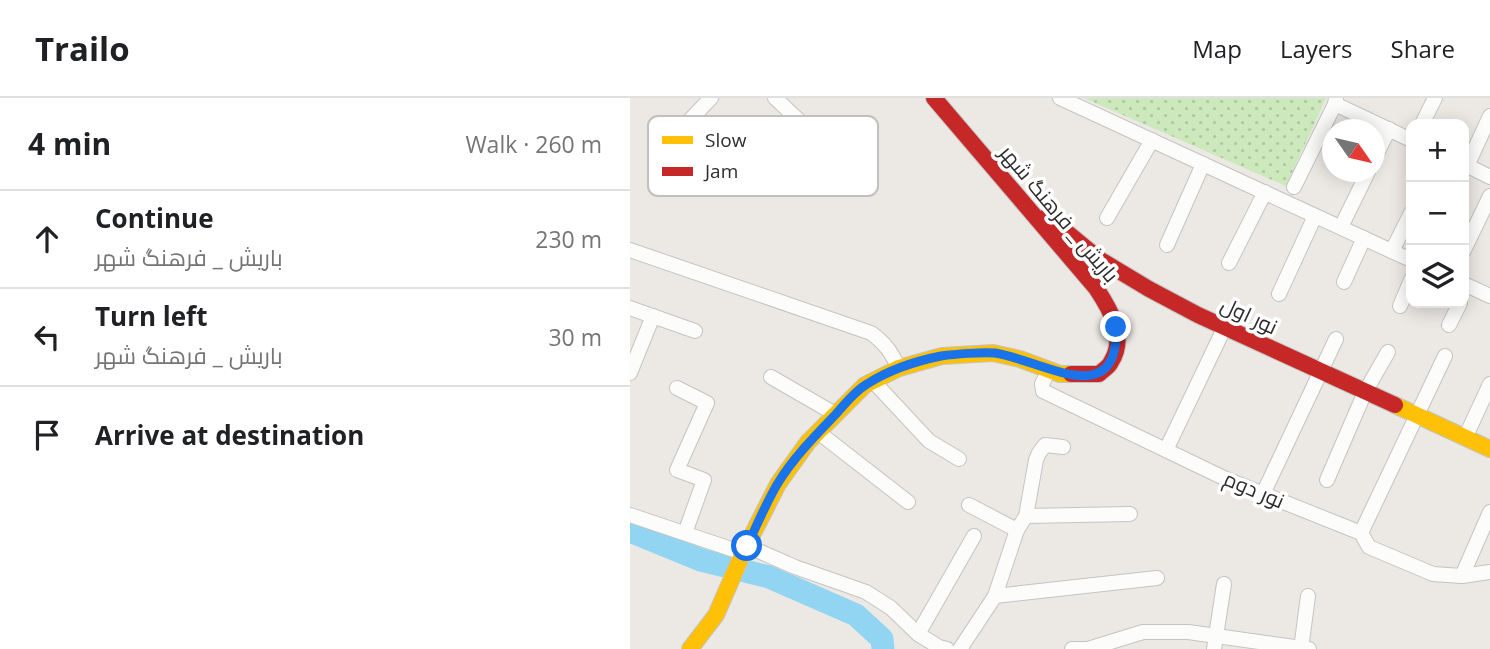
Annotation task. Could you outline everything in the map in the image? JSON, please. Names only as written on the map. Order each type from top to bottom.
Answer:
[{"type":"main road","name":"باریش _ فرهنگ شهر","points":[[690,649],[716,615],[778,484],[808,442],[865,385],[899,368],[942,356],[993,353],[1060,373],[1088,375],[1099,374],[1111,363],[1117,346],[1116,327],[1109,308],[1096,288],[934,98]]},
{"type":"main road","name":"نور اول","points":[[1011,187],[1099,259],[1149,289],[1228,321],[1321,372],[1490,449]]},
{"type":"street","points":[[694,116],[711,98]]},
{"type":"street","points":[[775,98],[794,116]]},
{"type":"street","points":[[1060,98],[1406,258]]},
{"type":"street","points":[[1424,119],[1435,98]]},
{"type":"street","points":[[1294,187],[1335,101],[1406,138]]},
{"type":"street","points":[[1469,157],[1490,116]]},
{"type":"street","points":[[1385,137],[1389,129]]},
{"type":"street","points":[[1107,218],[1152,140]]},
{"type":"street","points":[[1167,245],[1203,164]]},
{"type":"street","points":[[1469,167],[1490,177]]},
{"type":"street","points":[[1341,227],[1363,182]]},
{"type":"street","points":[[1228,263],[1265,192]]},
{"type":"street","points":[[1466,245],[1490,195]]},
{"type":"street","points":[[1279,294],[1315,216]]},
{"type":"street","points":[[1392,251],[1406,223]]},
{"type":"street","points":[[1344,282],[1364,238]]},
{"type":"street","points":[[630,250],[871,333],[890,348],[899,368]]},
{"type":"street","points":[[1469,289],[1490,296]]},
{"type":"street","points":[[1399,306],[1406,291]]},
{"type":"street","points":[[630,308],[695,331]]},
{"type":"street","points":[[1449,325],[1458,308]]},
{"type":"street","points":[[630,373],[653,316]]},
{"type":"street","points":[[1166,450],[1228,321]]},
{"type":"street","points":[[1263,494],[1336,339]]},
{"type":"street","points":[[1326,480],[1365,392],[1388,352]]},
{"type":"street","points":[[1360,533],[1445,356]]},
{"type":"street","name":"نور دوم","points":[[1049,370],[1042,384],[1042,391],[1226,479],[1360,533],[1369,547],[1433,575],[1462,576],[1490,572]]},
{"type":"street","points":[[771,377],[835,414]]},
{"type":"street","points":[[873,380],[929,441],[959,459]]},
{"type":"street","points":[[1465,438],[1490,384]]},
{"type":"street","points":[[677,388],[707,403],[677,470],[704,480],[685,533]]},
{"type":"street","points":[[818,432],[908,502]]},
{"type":"street","points":[[960,649],[995,596],[1017,530],[1026,516],[1039,453],[1045,445],[1063,447]]},
{"type":"street","points":[[968,505],[1017,530]]},
{"type":"street","points":[[1462,576],[1490,512]]},
{"type":"street","points":[[1026,516],[1130,514]]},
{"type":"street","points":[[630,515],[745,549],[866,592],[891,608],[918,634],[947,649]]},
{"type":"street","points":[[918,634],[974,536]]},
{"type":"street","points":[[995,596],[1157,578]]},
{"type":"street","points":[[1215,642],[1224,584]]},
{"type":"street","points":[[1072,649],[1096,648],[1143,632],[1188,632],[1215,642],[1304,649],[1308,596]]},
{"type":"street","points":[[918,634],[927,649]]},
{"type":"green space","points":[[1084,98],[1326,98],[1286,186]]},
{"type":"waterway","points":[[630,531],[701,560],[769,577],[856,615],[882,639],[883,649]]},
{"type":"traffic: slow","points":[[690,649],[716,615],[743,553],[778,484],[808,442],[865,385],[899,368],[942,356],[993,353],[1020,359],[1060,374],[1071,374]]},
{"type":"traffic: slow","points":[[1395,405],[1490,449]]},
{"type":"traffic: jam","points":[[934,98],[1096,288],[1111,314],[1117,343],[1116,353],[1110,364],[1099,374],[1071,374]]},
{"type":"traffic: jam","points":[[1047,216],[1099,259],[1149,289],[1198,315],[1395,405]]},
{"type":"route","points":[[747,546],[778,484],[808,442],[865,385],[899,368],[942,356],[993,353],[1060,373],[1099,374],[1111,363],[1117,346],[1116,327]]}]
